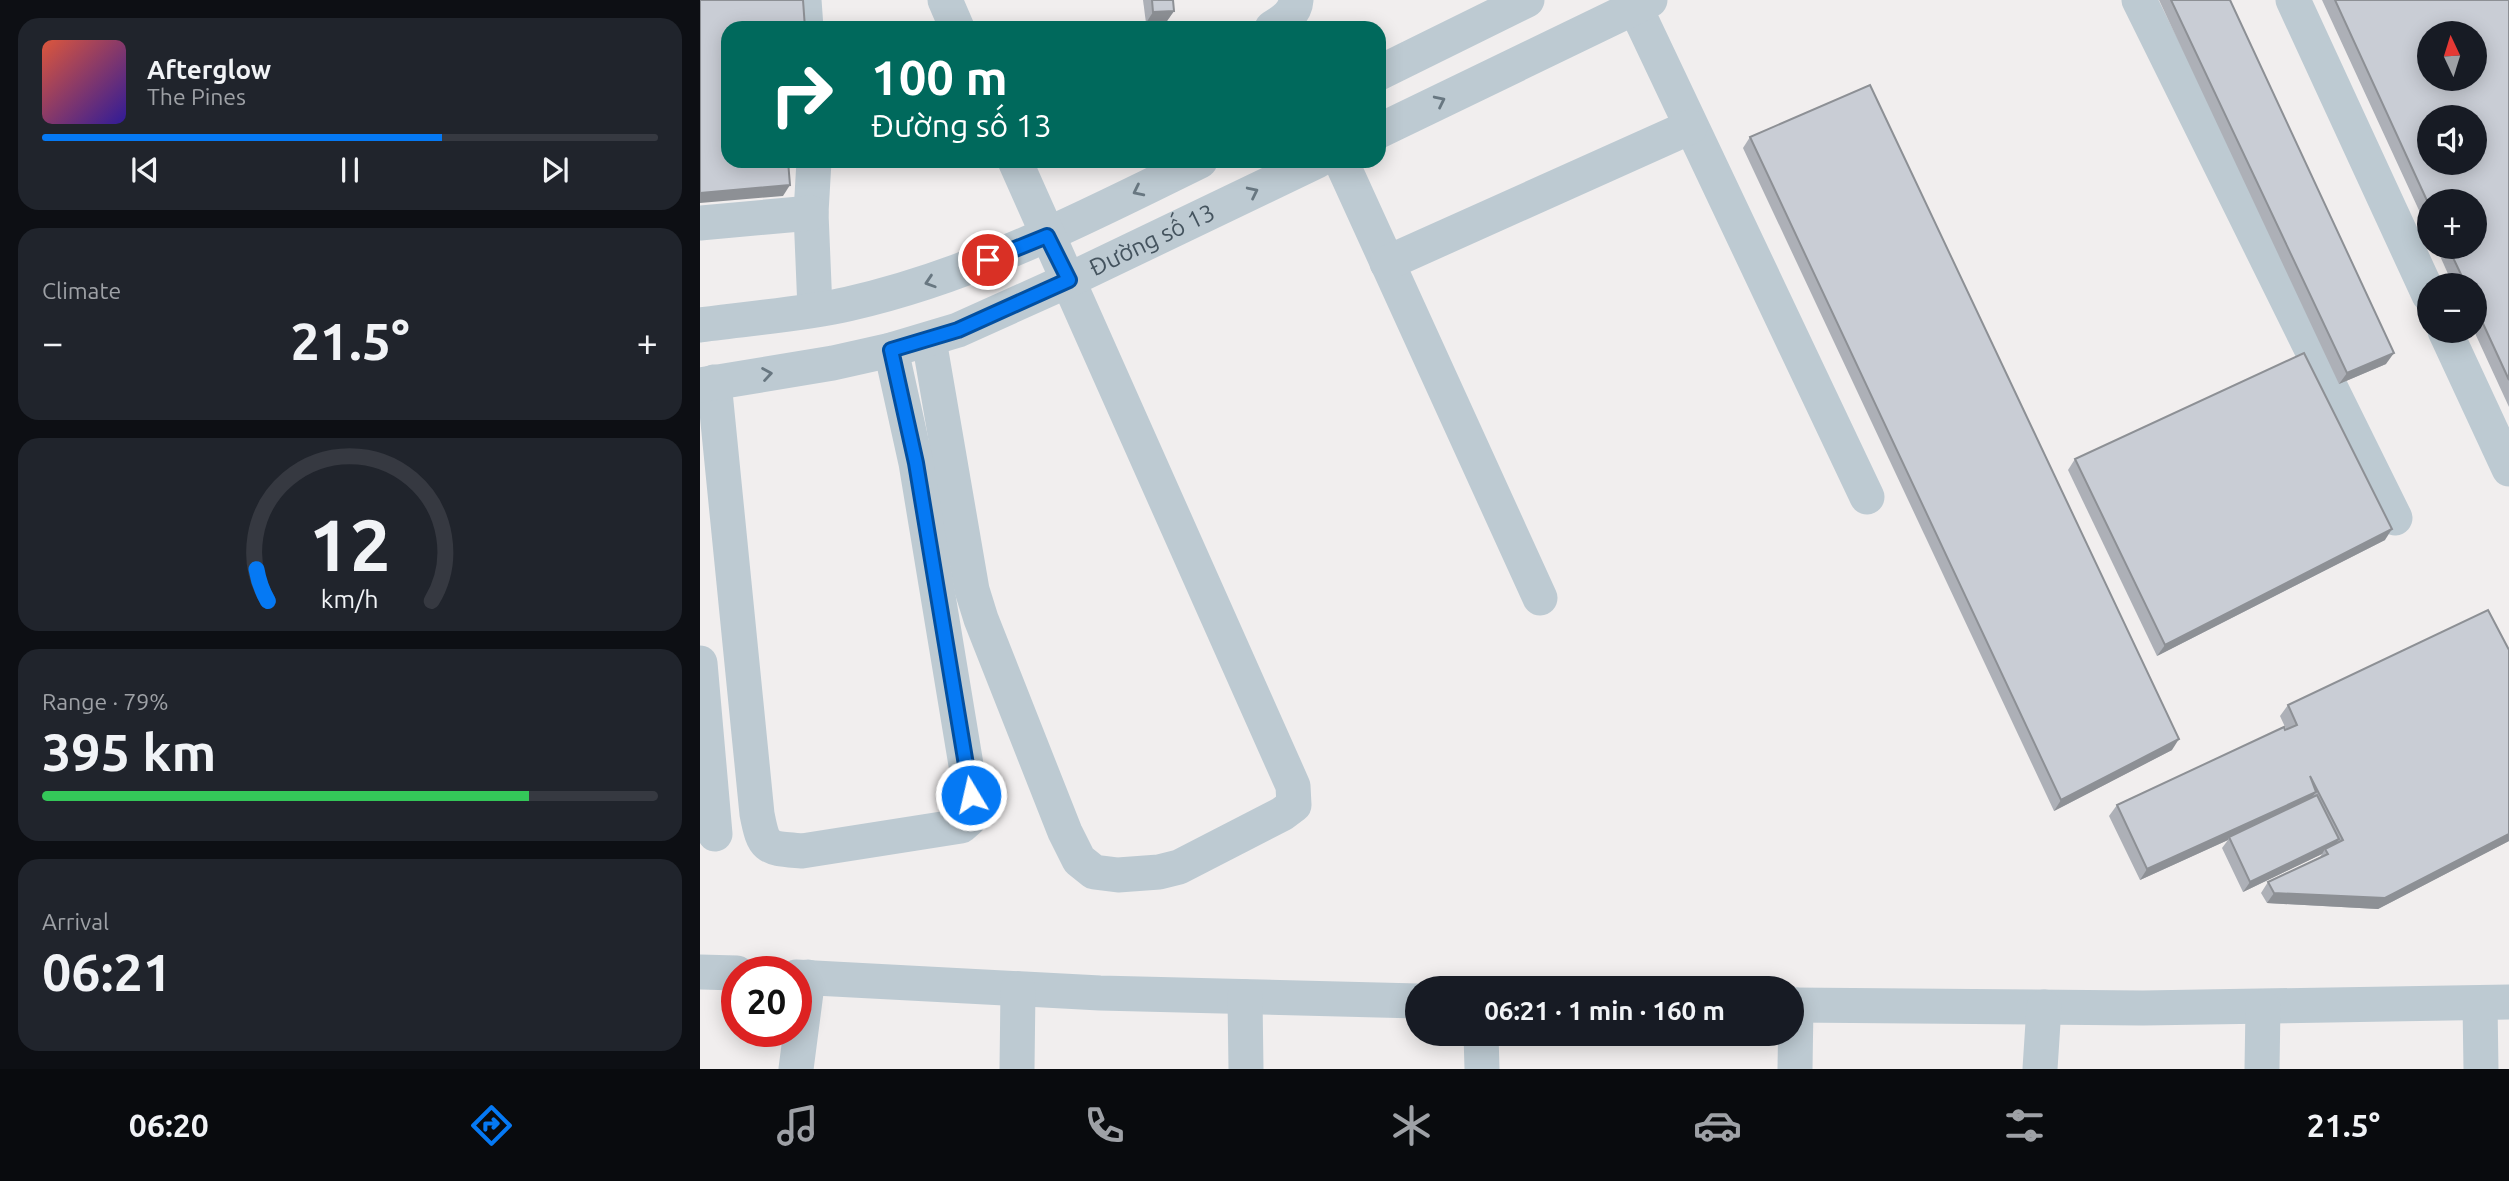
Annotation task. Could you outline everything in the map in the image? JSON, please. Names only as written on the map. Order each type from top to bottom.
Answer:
[{"type":"street","points":[[804,0],[806,21]]},
{"type":"street","points":[[945,0],[954,21]]},
{"type":"street","points":[[1284,21],[1296,0]]},
{"type":"street","points":[[1386,70],[1527,0]]},
{"type":"street","points":[[2139,0],[2395,518]]},
{"type":"street","points":[[2293,0],[2419,273]]},
{"type":"street","points":[[1386,128],[1642,4],[1690,127],[1867,497]]},
{"type":"street","points":[[1387,263],[1690,127]]},
{"type":"street","points":[[814,168],[811,213],[815,309]]},
{"type":"street","points":[[929,340],[972,590],[1065,832],[1079,860],[1094,872],[1118,876],[1179,867],[1282,814],[1294,805],[1293,786],[1018,168]]},
{"type":"street","name":"Đường số 13","points":[[700,325],[846,305],[923,284],[968,269],[1047,236],[1185,168]]},
{"type":"street","name":"Đường số 13","points":[[707,384],[833,363],[929,340],[958,330],[1302,168]]},
{"type":"street","points":[[1344,168],[1540,598]]},
{"type":"street","points":[[700,223],[811,213]]},
{"type":"street","points":[[2451,343],[2509,469]]},
{"type":"street","points":[[707,384],[762,838],[768,845],[779,849],[802,851],[961,825],[969,819],[971,795],[916,463],[891,350]]},
{"type":"street","points":[[700,663],[715,834]]},
{"type":"street","points":[[700,972],[721,973]]},
{"type":"street","points":[[812,978],[1018,989],[1405,1001]]},
{"type":"street","points":[[1017,1069],[1018,989]]},
{"type":"street","points":[[1245,997],[1246,1069]]},
{"type":"street","points":[[1804,1005],[2263,1007],[2495,1003],[2481,1069]]},
{"type":"street","points":[[2040,1069],[2044,1007]]},
{"type":"street","points":[[2262,1069],[2263,1007]]},
{"type":"street","points":[[1481,1046],[1482,1069]]},
{"type":"street","points":[[1795,1046],[1795,1069]]},
{"type":"street","points":[[796,1069],[797,1047]]},
{"type":"building","points":[[700,0],[803,0],[804,21],[721,21],[721,168],[789,168],[790,185],[700,193]]},
{"type":"building","points":[[1152,0],[1173,0],[1174,11],[1153,12]]},
{"type":"building","points":[[2171,0],[2230,0],[2394,353],[2347,373]]},
{"type":"building","points":[[2335,0],[2509,0],[2509,380],[2487,332],[2487,273],[2460,273],[2454,259],[2487,259],[2487,189],[2422,189]]},
{"type":"building","points":[[1870,85],[2179,739],[2061,800],[1750,137]]},
{"type":"building","points":[[2304,353],[2392,529],[2165,645],[2075,459]]},
{"type":"building","points":[[2488,610],[2509,650],[2509,834],[2385,898],[2274,893],[2268,882],[2328,854],[2325,849],[2343,840],[2310,776],[2316,792],[2147,869],[2117,805],[2284,727],[2285,730],[2297,725],[2288,705]]},
{"type":"building","points":[[2317,795],[2339,839],[2250,882],[2229,837]]},
{"type":"route","points":[[971,795],[916,463],[891,350],[958,330],[1069,280],[1047,236],[988,260]]}]
